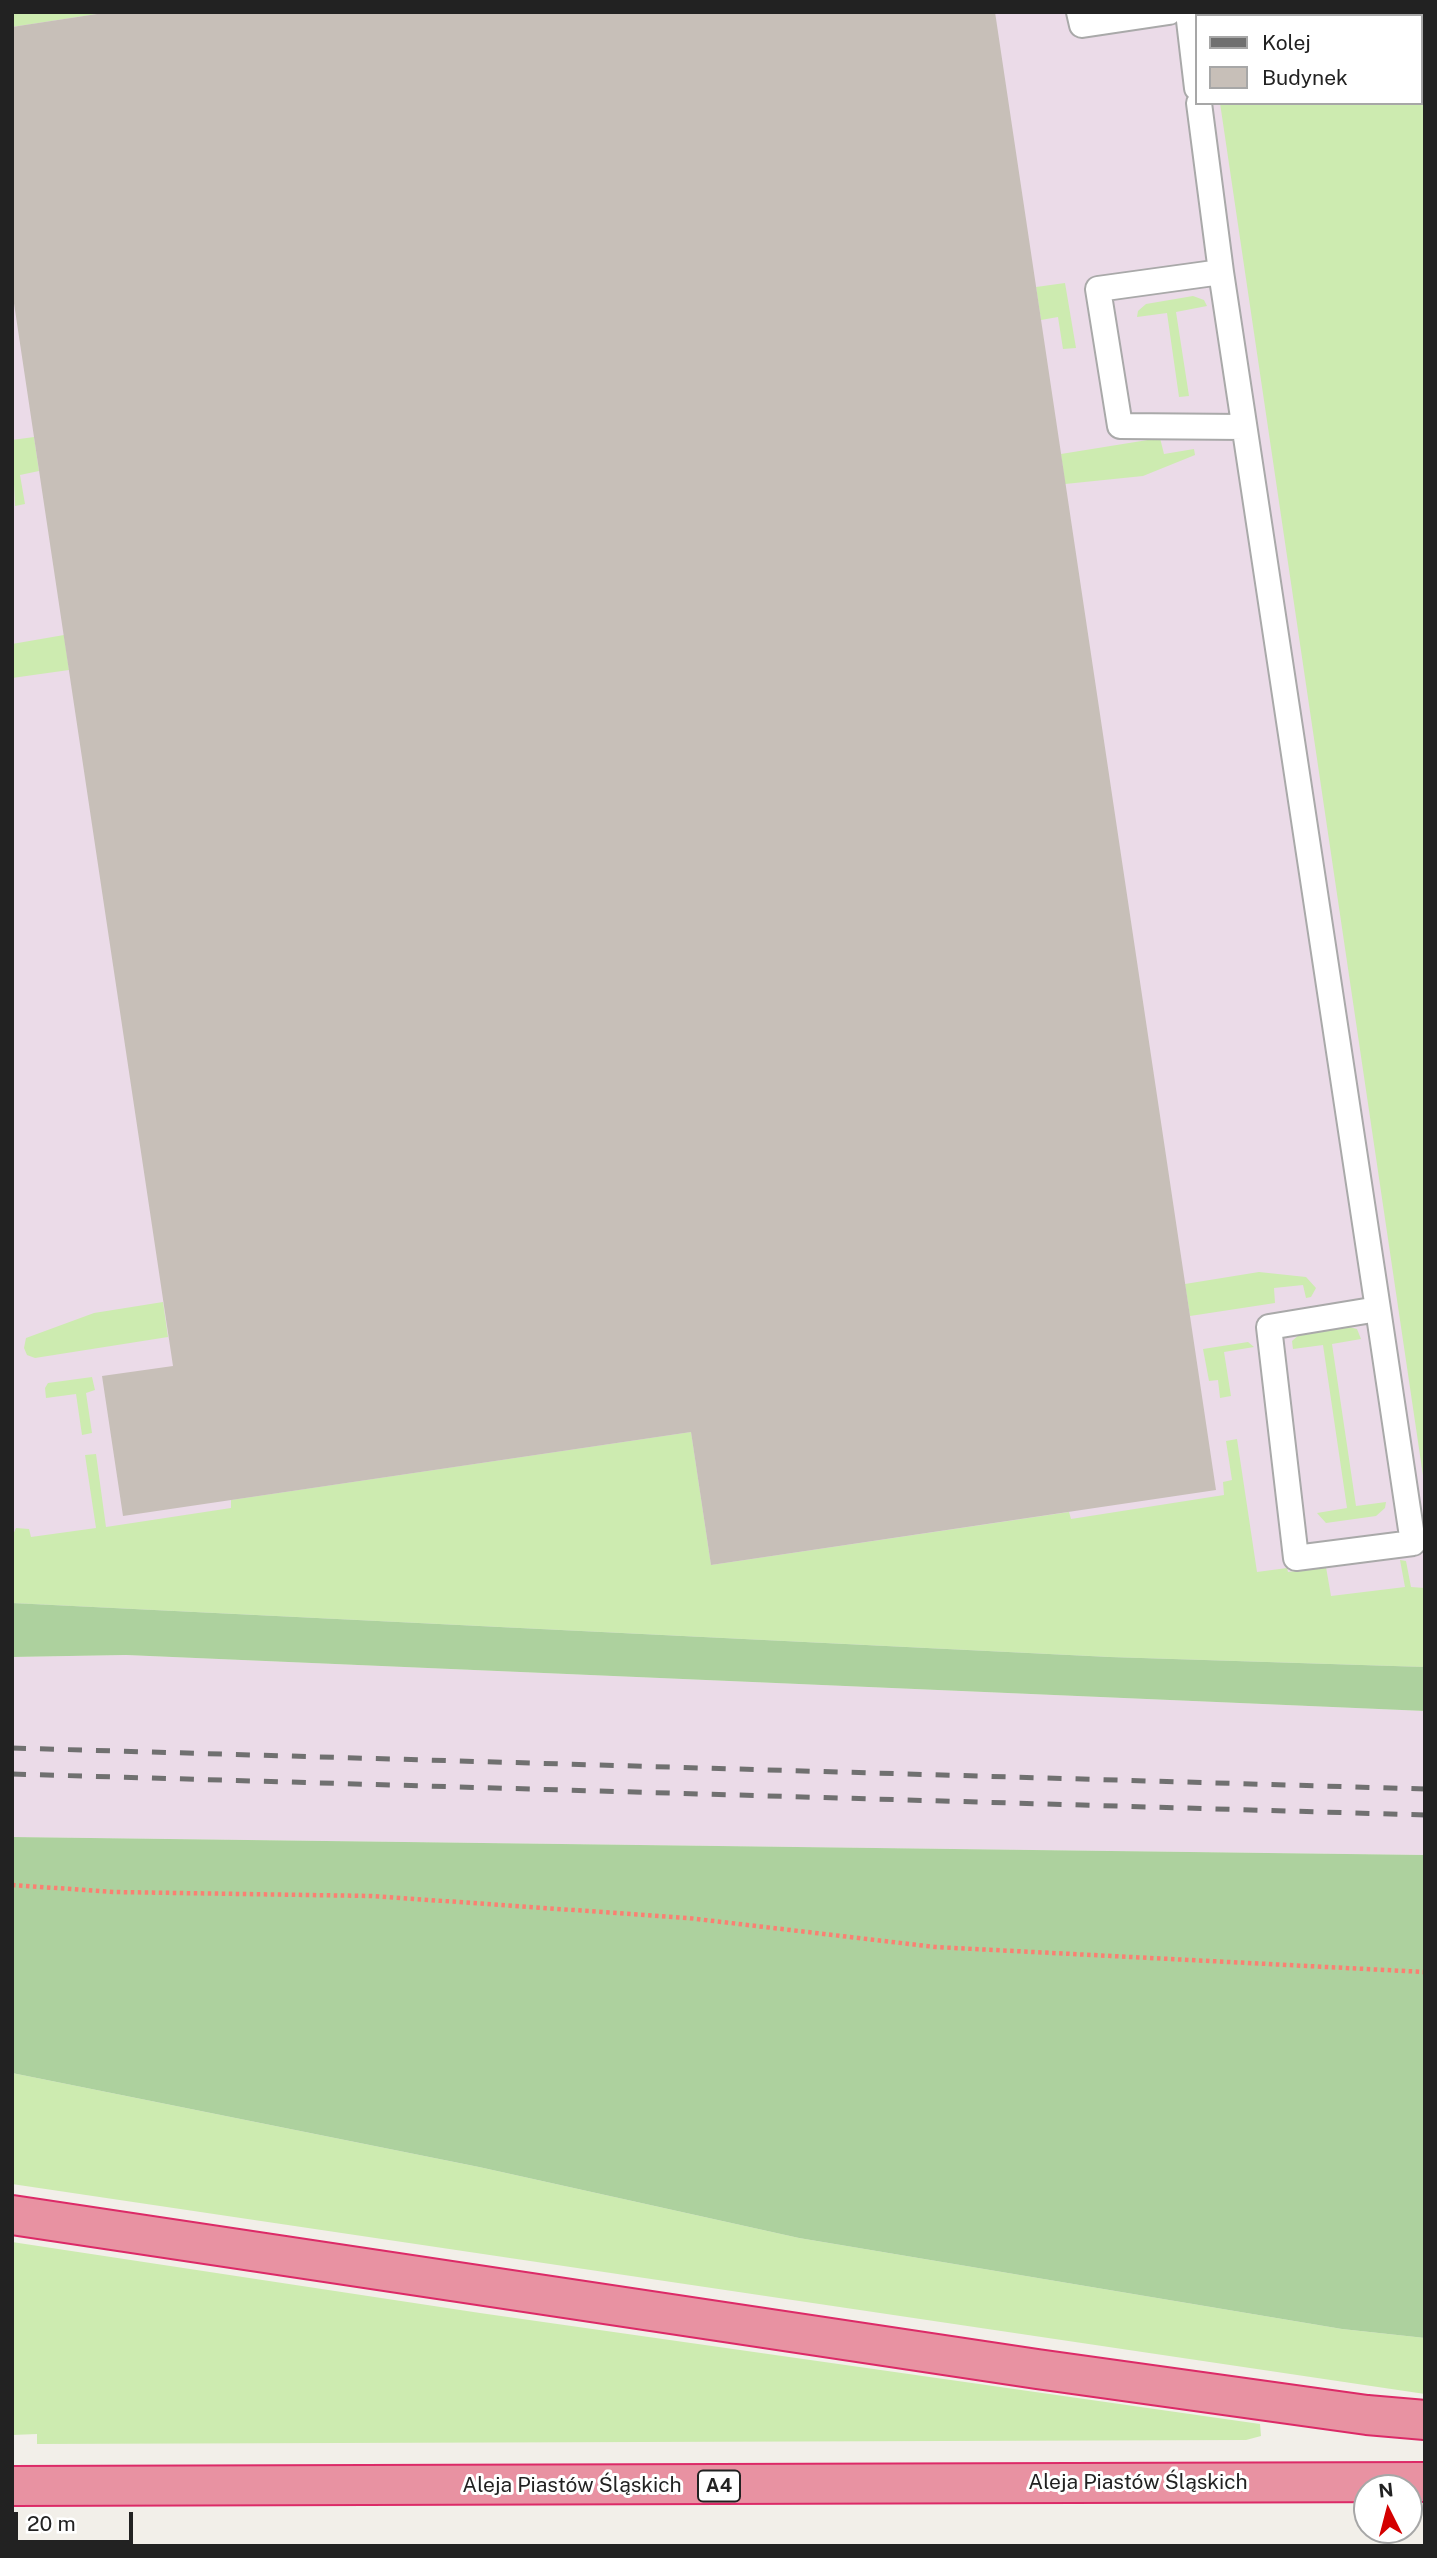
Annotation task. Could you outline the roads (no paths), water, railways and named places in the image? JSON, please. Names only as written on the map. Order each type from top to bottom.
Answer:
[{"type":"highway","points":[[12,2215],[1023,2367],[1367,2415],[1425,2420]]},
{"type":"highway","name":"Aleja Piastów Śląskich","points":[[12,2486],[1425,2482]]},
{"type":"lane","points":[[1079,12],[1082,25],[1169,12]]},
{"type":"lane","points":[[1188,12],[1196,80]]},
{"type":"lane","points":[[1199,105],[1244,427],[1378,1309],[1413,1543],[1296,1558],[1269,1327],[1378,1309]]},
{"type":"lane","points":[[1221,272],[1098,289],[1120,426],[1244,427]]},
{"type":"railway","points":[[12,1748],[1425,1789]]},
{"type":"railway","points":[[12,1774],[1425,1815]]}]
